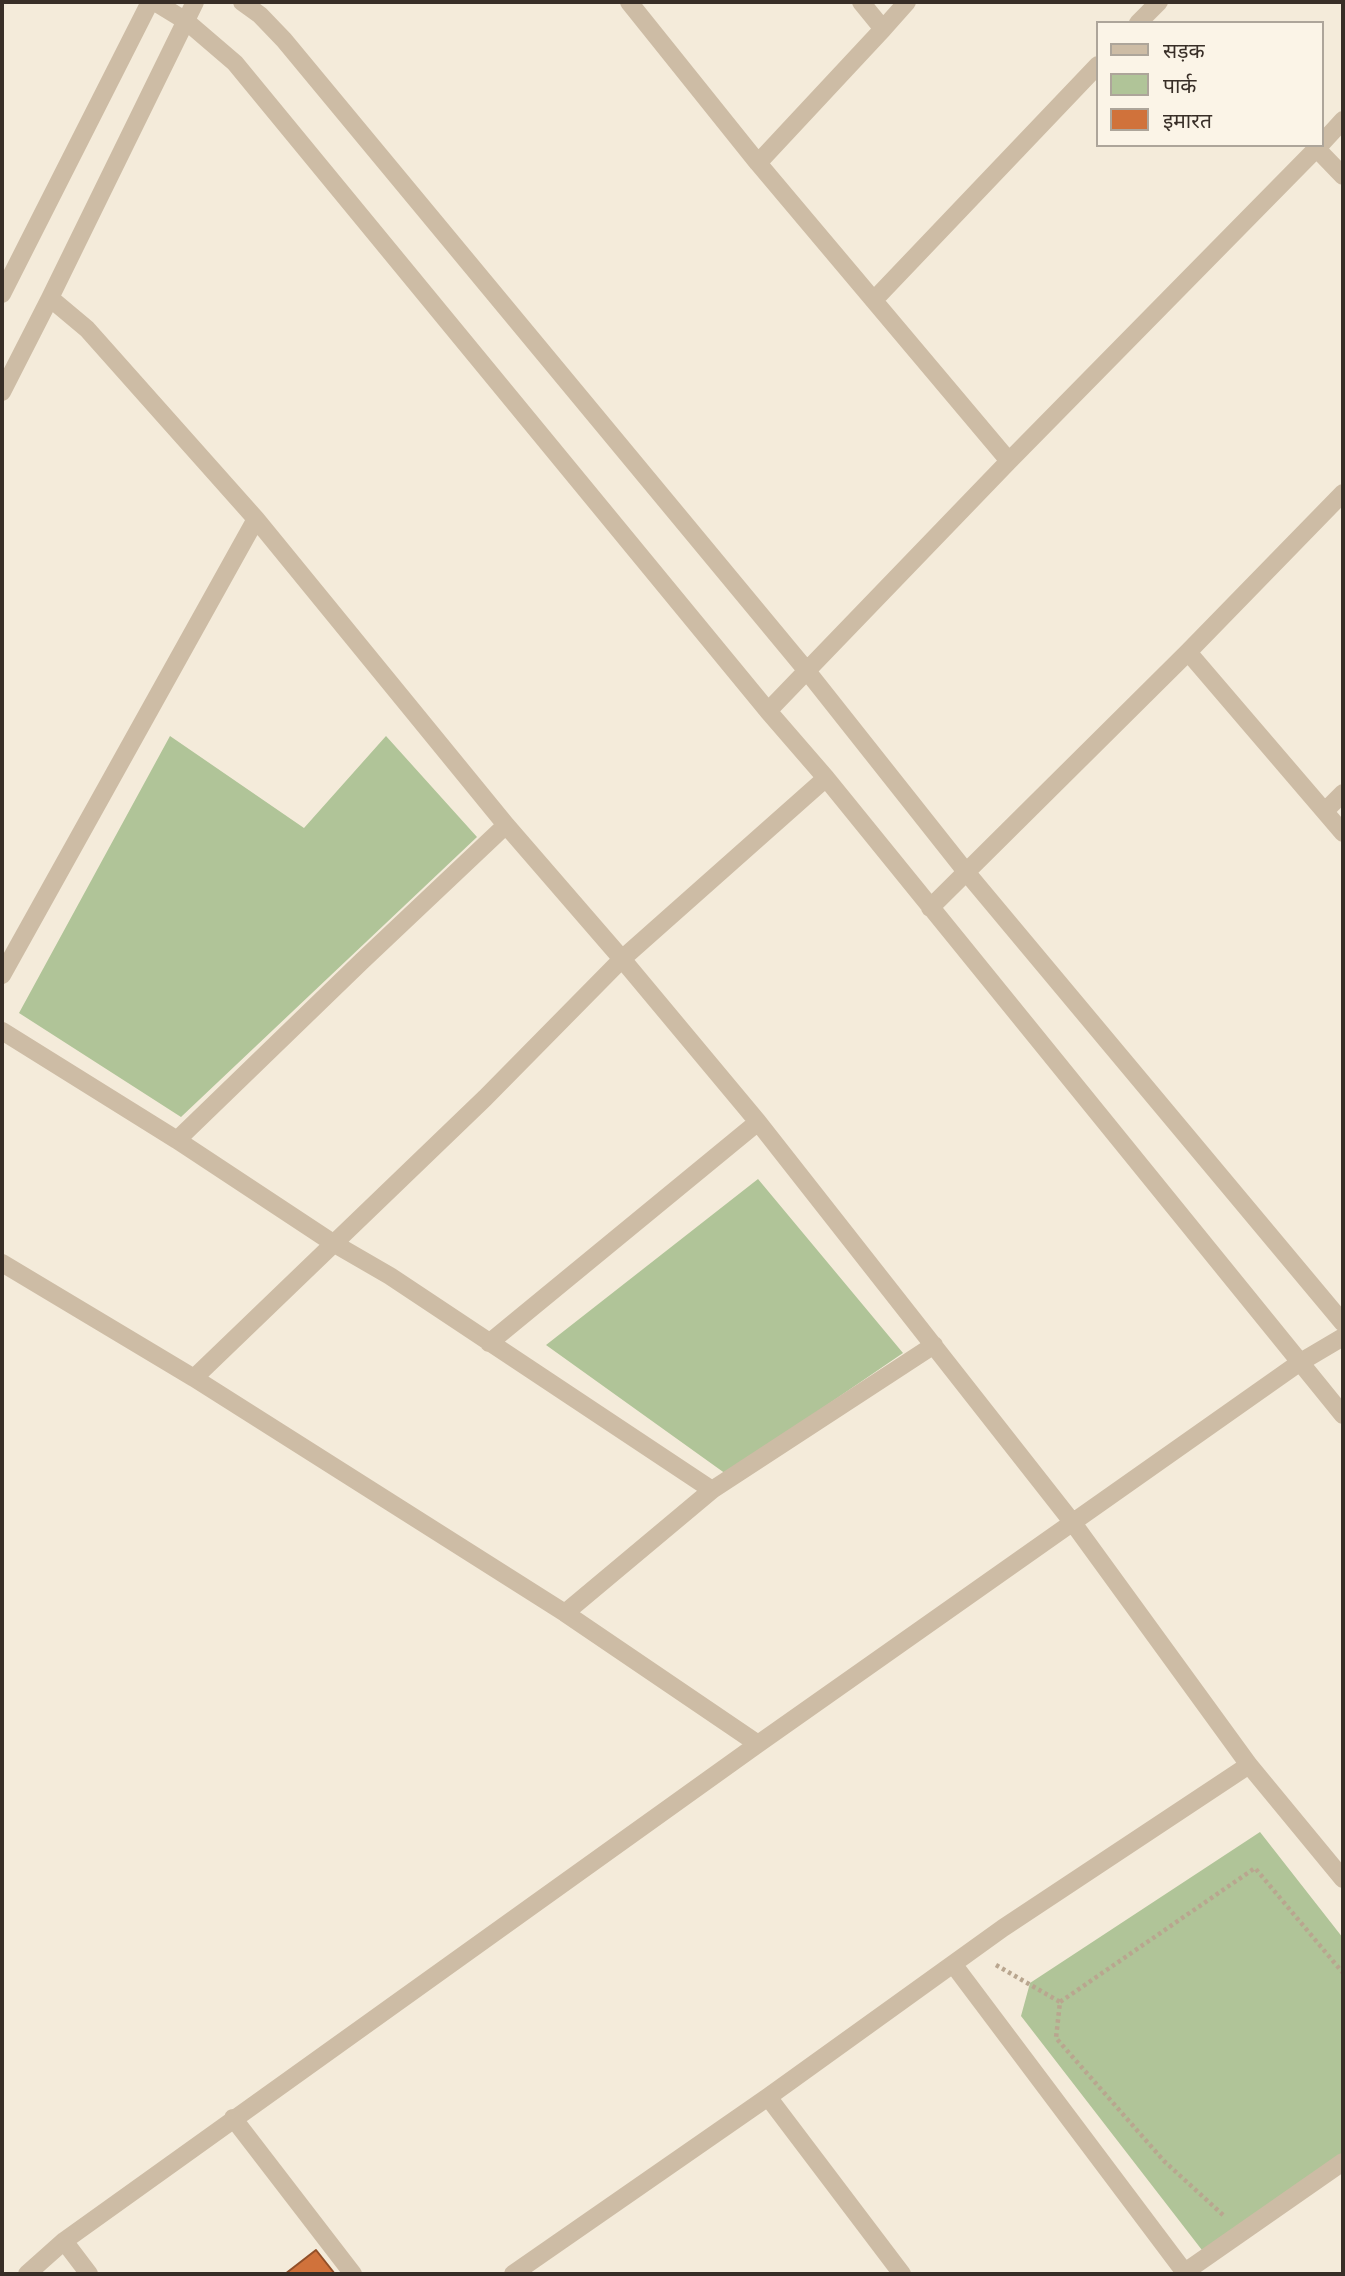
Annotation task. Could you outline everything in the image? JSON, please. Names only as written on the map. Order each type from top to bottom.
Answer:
[{"type":"street","points":[[2,294],[152,2],[186,20],[235,63],[826,778],[1343,1415]]},
{"type":"street","points":[[2,392],[195,2]]},
{"type":"street","points":[[242,2],[260,15],[284,40],[807,671],[967,873],[1343,1323]]},
{"type":"street","points":[[628,2],[758,163],[1009,461]]},
{"type":"street","points":[[861,2],[883,29]]},
{"type":"street","points":[[758,163],[907,2]]},
{"type":"street","points":[[1141,21],[1158,2]]},
{"type":"street","points":[[874,300],[1096,67]]},
{"type":"street","points":[[1324,141],[1343,120]]},
{"type":"street","points":[[768,711],[1009,461],[1319,147]]},
{"type":"street","points":[[1321,147],[1343,176]]},
{"type":"street","points":[[50,298],[87,329],[256,519],[506,825],[758,1122],[1073,1523],[1249,1765],[1343,1879]]},
{"type":"street","points":[[930,908],[1188,652],[1343,493]]},
{"type":"street","points":[[2,975],[256,519]]},
{"type":"street","points":[[1188,652],[1343,833]]},
{"type":"street","points":[[194,1378],[485,1098],[622,959],[826,778]]},
{"type":"street","points":[[1325,811],[1343,793]]},
{"type":"street","points":[[177,1140],[506,825]]},
{"type":"street","points":[[2,1031],[390,1276],[712,1490]]},
{"type":"street","points":[[489,1343],[758,1122]]},
{"type":"street","points":[[2,1263],[194,1378],[565,1613],[758,1744]]},
{"type":"street","points":[[27,2274],[64,2241],[233,2118],[758,1744],[1299,1363],[1343,1337]]},
{"type":"street","points":[[565,1613],[712,1490],[934,1345]]},
{"type":"street","points":[[513,2274],[768,2097],[971,1951],[1249,1765]]},
{"type":"street","points":[[953,1964],[1186,2273],[1343,2162]]},
{"type":"street","points":[[768,2097],[902,2274]]},
{"type":"street","points":[[233,2118],[353,2274]]},
{"type":"street","points":[[64,2241],[89,2274]]},
{"type":"path","points":[[1228,2219],[1164,2161],[1056,2038],[1060,2002],[1255,1868],[1343,1973]]},
{"type":"path","points":[[971,1951],[1060,2002]]},
{"type":"green space","points":[[170,736],[304,828],[386,736],[477,837],[181,1117],[19,1013]]},
{"type":"green space","points":[[758,1179],[903,1353],[726,1474],[546,1345]]},
{"type":"green space","points":[[1260,1832],[1343,1938],[1343,2158],[1205,2254],[1021,2016],[1030,1983]]},
{"type":"building","points":[[316,2250],[335,2274],[285,2274]]}]
